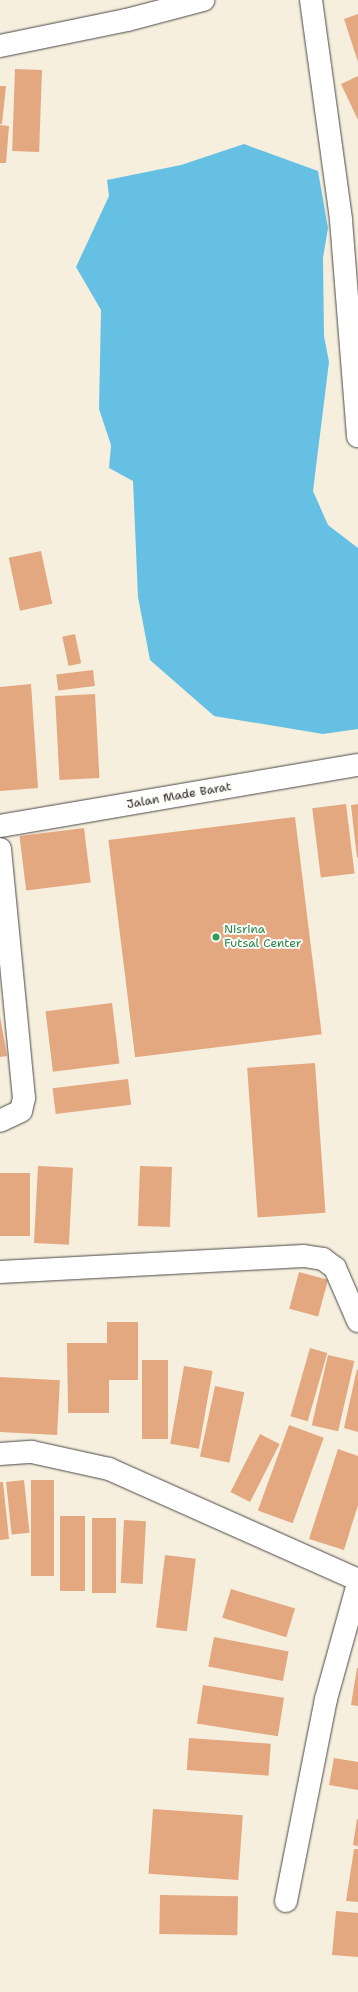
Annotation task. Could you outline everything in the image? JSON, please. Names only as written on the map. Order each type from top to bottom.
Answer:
[{"type":"street","points":[[0,46],[127,20],[203,0]]},
{"type":"street","points":[[311,0],[341,220],[358,436]]},
{"type":"street","name":"Jalan Made Barat","points":[[0,826],[358,765]]},
{"type":"street","points":[[0,849],[24,1098],[21,1111],[0,1121]]},
{"type":"street","points":[[0,1272],[304,1256],[323,1259],[335,1268],[358,1321]]},
{"type":"street","points":[[0,1454],[40,1453],[109,1469],[358,1580]]},
{"type":"street","points":[[286,1901],[326,1699],[358,1584]]},
{"type":"water","points":[[244,144],[318,171],[328,228],[323,258],[324,336],[329,362],[313,491],[328,525],[358,548],[358,729],[323,734],[214,716],[150,660],[138,597],[133,481],[109,468],[111,445],[99,409],[101,310],[76,267],[109,196],[107,180],[181,165]]},
{"type":"building","points":[[358,14],[358,62],[344,19]]},
{"type":"building","points":[[15,69],[42,70],[39,152],[12,151]]},
{"type":"building","points":[[358,76],[358,120],[341,84]]},
{"type":"building","points":[[0,86],[6,86],[2,124],[0,124]]},
{"type":"building","points":[[0,125],[9,126],[6,163],[0,163]]},
{"type":"building","points":[[41,551],[52,604],[20,611],[9,558]]},
{"type":"building","points":[[75,634],[81,663],[69,666],[62,637]]},
{"type":"building","points":[[93,670],[95,686],[58,690],[56,675]]},
{"type":"building","points":[[31,684],[38,788],[0,791],[0,687]]},
{"type":"building","points":[[95,694],[99,778],[59,780],[55,696]]},
{"type":"building","points":[[346,804],[355,873],[321,878],[312,808]]},
{"type":"building","points":[[358,804],[358,857],[357,858],[351,805]]},
{"type":"building","name":"Nisrina Futsal Center","points":[[295,817],[322,1034],[135,1057],[108,840]]},
{"type":"building","points":[[84,828],[91,883],[26,891],[19,836]]},
{"type":"building","points":[[112,1003],[119,1064],[53,1072],[45,1011]]},
{"type":"building","points":[[0,1016],[7,1056],[0,1057]]},
{"type":"building","points":[[315,1063],[325,1213],[258,1217],[247,1068]]},
{"type":"building","points":[[128,1079],[131,1105],[56,1114],[53,1088]]},
{"type":"building","points":[[38,1166],[73,1168],[69,1245],[34,1243]]},
{"type":"building","points":[[140,1166],[172,1167],[170,1227],[138,1226]]},
{"type":"building","points":[[0,1173],[30,1173],[30,1236],[0,1236]]},
{"type":"building","points":[[299,1272],[328,1280],[318,1316],[289,1309]]},
{"type":"building","points":[[107,1322],[138,1322],[138,1380],[109,1380],[109,1413],[68,1413],[67,1343],[107,1343]]},
{"type":"building","points":[[310,1348],[327,1353],[308,1421],[290,1416]]},
{"type":"building","points":[[328,1355],[354,1361],[338,1431],[312,1425]]},
{"type":"building","points":[[142,1360],[168,1360],[168,1439],[142,1439]]},
{"type":"building","points":[[184,1366],[213,1371],[199,1449],[170,1444]]},
{"type":"building","points":[[357,1369],[358,1370],[358,1432],[344,1428]]},
{"type":"building","points":[[0,1377],[60,1380],[57,1435],[0,1432]]},
{"type":"building","points":[[215,1386],[244,1392],[229,1463],[200,1456]]},
{"type":"building","points":[[289,1425],[324,1438],[293,1523],[258,1511]]},
{"type":"building","points":[[260,1434],[280,1444],[250,1502],[230,1492]]},
{"type":"building","points":[[338,1449],[358,1456],[358,1505],[344,1550],[309,1539]]},
{"type":"building","points":[[24,1480],[30,1533],[12,1535],[6,1482]]},
{"type":"building","points":[[31,1480],[54,1480],[54,1576],[31,1576]]},
{"type":"building","points":[[0,1482],[3,1482],[9,1539],[0,1540]]},
{"type":"building","points":[[60,1516],[85,1516],[85,1591],[60,1591]]},
{"type":"building","points":[[92,1518],[116,1518],[116,1593],[92,1593]]},
{"type":"building","points":[[124,1520],[146,1521],[143,1584],[121,1583]]},
{"type":"building","points":[[165,1555],[196,1559],[187,1631],[156,1627]]},
{"type":"building","points":[[231,1589],[295,1609],[286,1637],[222,1618]]},
{"type":"building","points":[[214,1637],[289,1652],[283,1681],[208,1666]]},
{"type":"building","points":[[358,1668],[358,1706],[351,1705]]},
{"type":"building","points":[[203,1685],[284,1698],[278,1736],[197,1724]]},
{"type":"building","points":[[189,1738],[271,1744],[269,1776],[187,1770]]},
{"type":"building","points":[[334,1758],[358,1762],[358,1790],[329,1785]]},
{"type":"building","points":[[153,1809],[243,1815],[238,1880],[148,1874]]},
{"type":"building","points":[[358,1819],[358,1846],[353,1845]]},
{"type":"building","points":[[354,1849],[358,1849],[358,1902],[346,1901]]},
{"type":"building","points":[[160,1895],[238,1896],[237,1935],[159,1934]]},
{"type":"building","points":[[336,1911],[358,1913],[358,1957],[332,1955]]},
{"type":"place","name":"Nisrina Futsal Center","points":[[216,937]]}]
